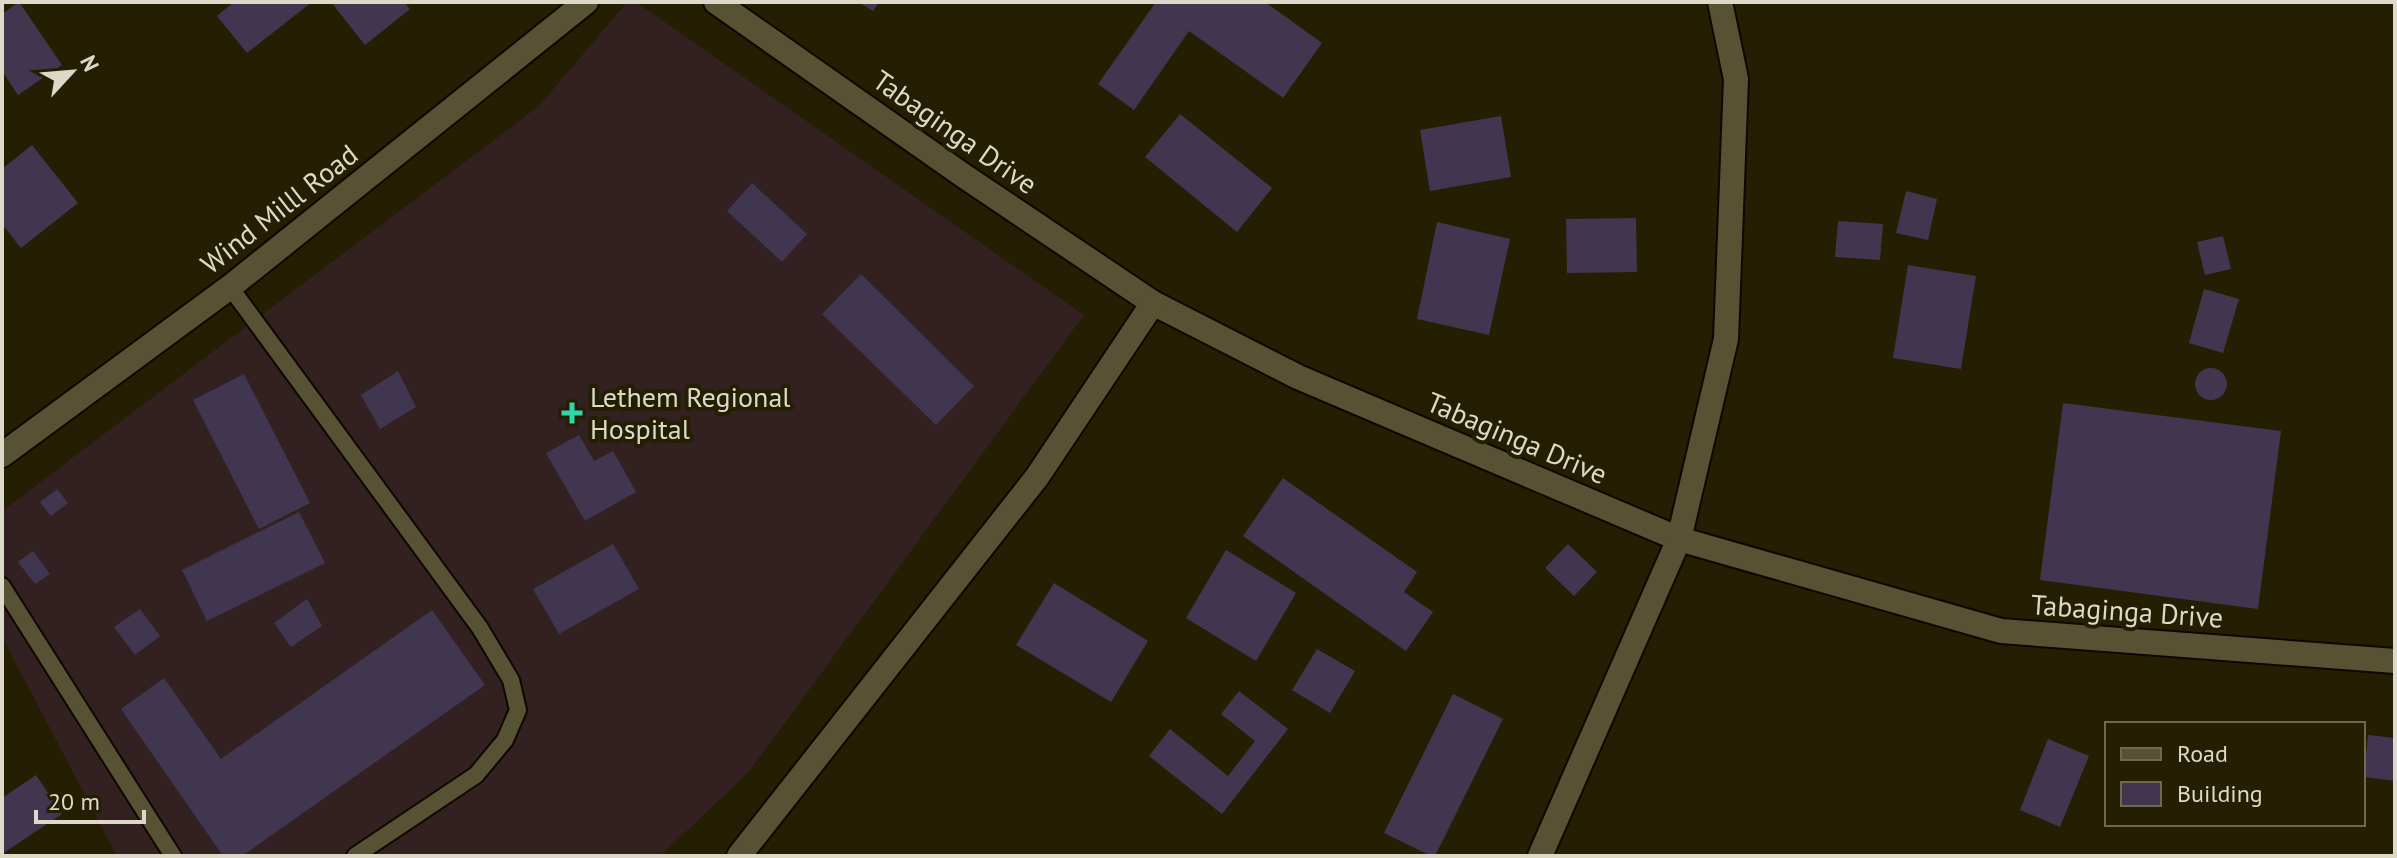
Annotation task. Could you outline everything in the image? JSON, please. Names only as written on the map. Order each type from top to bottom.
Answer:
[{"type":"street","name":"Wind Milll Road","points":[[2,455],[230,287],[586,2]]},
{"type":"street","name":"Tabaginga Drive","points":[[716,2],[964,176],[1153,303],[1298,377],[1679,539],[2001,631],[2395,661]]},
{"type":"street","points":[[1540,856],[1679,539],[1726,339],[1736,79],[1720,2]]},
{"type":"street","points":[[739,856],[1037,477],[1153,303]]},
{"type":"lane","points":[[230,287],[480,628],[511,680],[518,710],[505,740],[476,775],[355,856]]},
{"type":"lane","points":[[2,586],[173,856]]},
{"type":"shaded area","name":"Lethem Regional Hospital","points":[[627,2],[636,2],[1084,315],[748,773],[660,856],[117,856],[2,637],[2,511],[540,105]]},
{"type":"building","points":[[19,2],[62,65],[18,95],[2,71],[2,14]]},
{"type":"building","points":[[234,2],[312,2],[247,53],[217,16]]},
{"type":"building","points":[[331,2],[404,2],[410,9],[365,45]]},
{"type":"building","points":[[858,2],[879,2],[873,11]]},
{"type":"building","points":[[1156,2],[1265,2],[1322,43],[1283,98],[1189,31],[1134,110],[1098,84]]},
{"type":"building","points":[[1180,114],[1272,188],[1237,232],[1145,157]]},
{"type":"building","points":[[1501,116],[1511,177],[1430,191],[1420,130]]},
{"type":"building","points":[[32,145],[78,203],[21,248],[2,224],[2,169]]},
{"type":"building","points":[[752,183],[807,234],[782,262],[727,211]]},
{"type":"building","points":[[1906,191],[1937,199],[1928,240],[1896,233]]},
{"type":"building","points":[[1636,218],[1637,272],[1567,273],[1566,219]]},
{"type":"building","points":[[1838,221],[1883,224],[1880,260],[1835,257]]},
{"type":"building","points":[[1437,222],[1510,239],[1489,335],[1417,319]]},
{"type":"building","points":[[2223,236],[2231,269],[2205,275],[2197,242]]},
{"type":"building","points":[[1908,265],[1976,276],[1961,369],[1893,358]]},
{"type":"building","points":[[861,274],[974,386],[936,425],[822,314]]},
{"type":"building","points":[[2204,289],[2239,299],[2223,353],[2189,343]]},
{"type":"building","points":[[2211,368],[2222,373],[2227,384],[2222,395],[2211,400],[2200,395],[2195,384],[2200,373]]},
{"type":"building","points":[[398,371],[416,407],[380,429],[361,395]]},
{"type":"building","points":[[244,374],[310,503],[259,529],[193,400]]},
{"type":"building","points":[[2063,403],[2281,431],[2258,609],[2040,580]]},
{"type":"building","points":[[579,435],[594,461],[613,451],[636,492],[585,521],[546,453]]},
{"type":"building","points":[[1283,478],[1417,572],[1404,592],[1433,612],[1406,651],[1243,536]]},
{"type":"building","points":[[57,489],[68,503],[51,516],[40,502]]},
{"type":"building","points":[[299,512],[325,563],[207,621],[182,570]]},
{"type":"building","points":[[613,544],[639,589],[559,634],[533,589]]},
{"type":"building","points":[[1568,544],[1597,572],[1574,596],[1545,568]]},
{"type":"building","points":[[1226,550],[1296,593],[1256,661],[1186,618]]},
{"type":"building","points":[[33,551],[50,574],[35,584],[18,562]]},
{"type":"building","points":[[1054,583],[1148,641],[1111,702],[1016,645]]},
{"type":"building","points":[[307,599],[322,626],[291,647],[274,623]]},
{"type":"building","points":[[140,609],[160,636],[135,655],[114,627]]},
{"type":"building","points":[[432,610],[485,685],[242,856],[223,856],[121,709],[164,678],[221,759]]},
{"type":"building","points":[[1317,649],[1355,671],[1330,713],[1292,690]]},
{"type":"building","points":[[1239,691],[1288,729],[1222,814],[1149,756],[1170,729],[1228,776],[1255,741],[1221,714]]},
{"type":"building","points":[[1453,694],[1503,719],[1435,856],[1431,856],[1384,833]]},
{"type":"building","points":[[2368,735],[2395,738],[2395,781],[2365,777]]},
{"type":"building","points":[[2048,739],[2089,756],[2060,827],[2020,810]]},
{"type":"building","points":[[36,775],[62,814],[2,854],[2,798]]},
{"type":"place","name":"Lethem Regional Hospital","points":[[572,413]]}]
